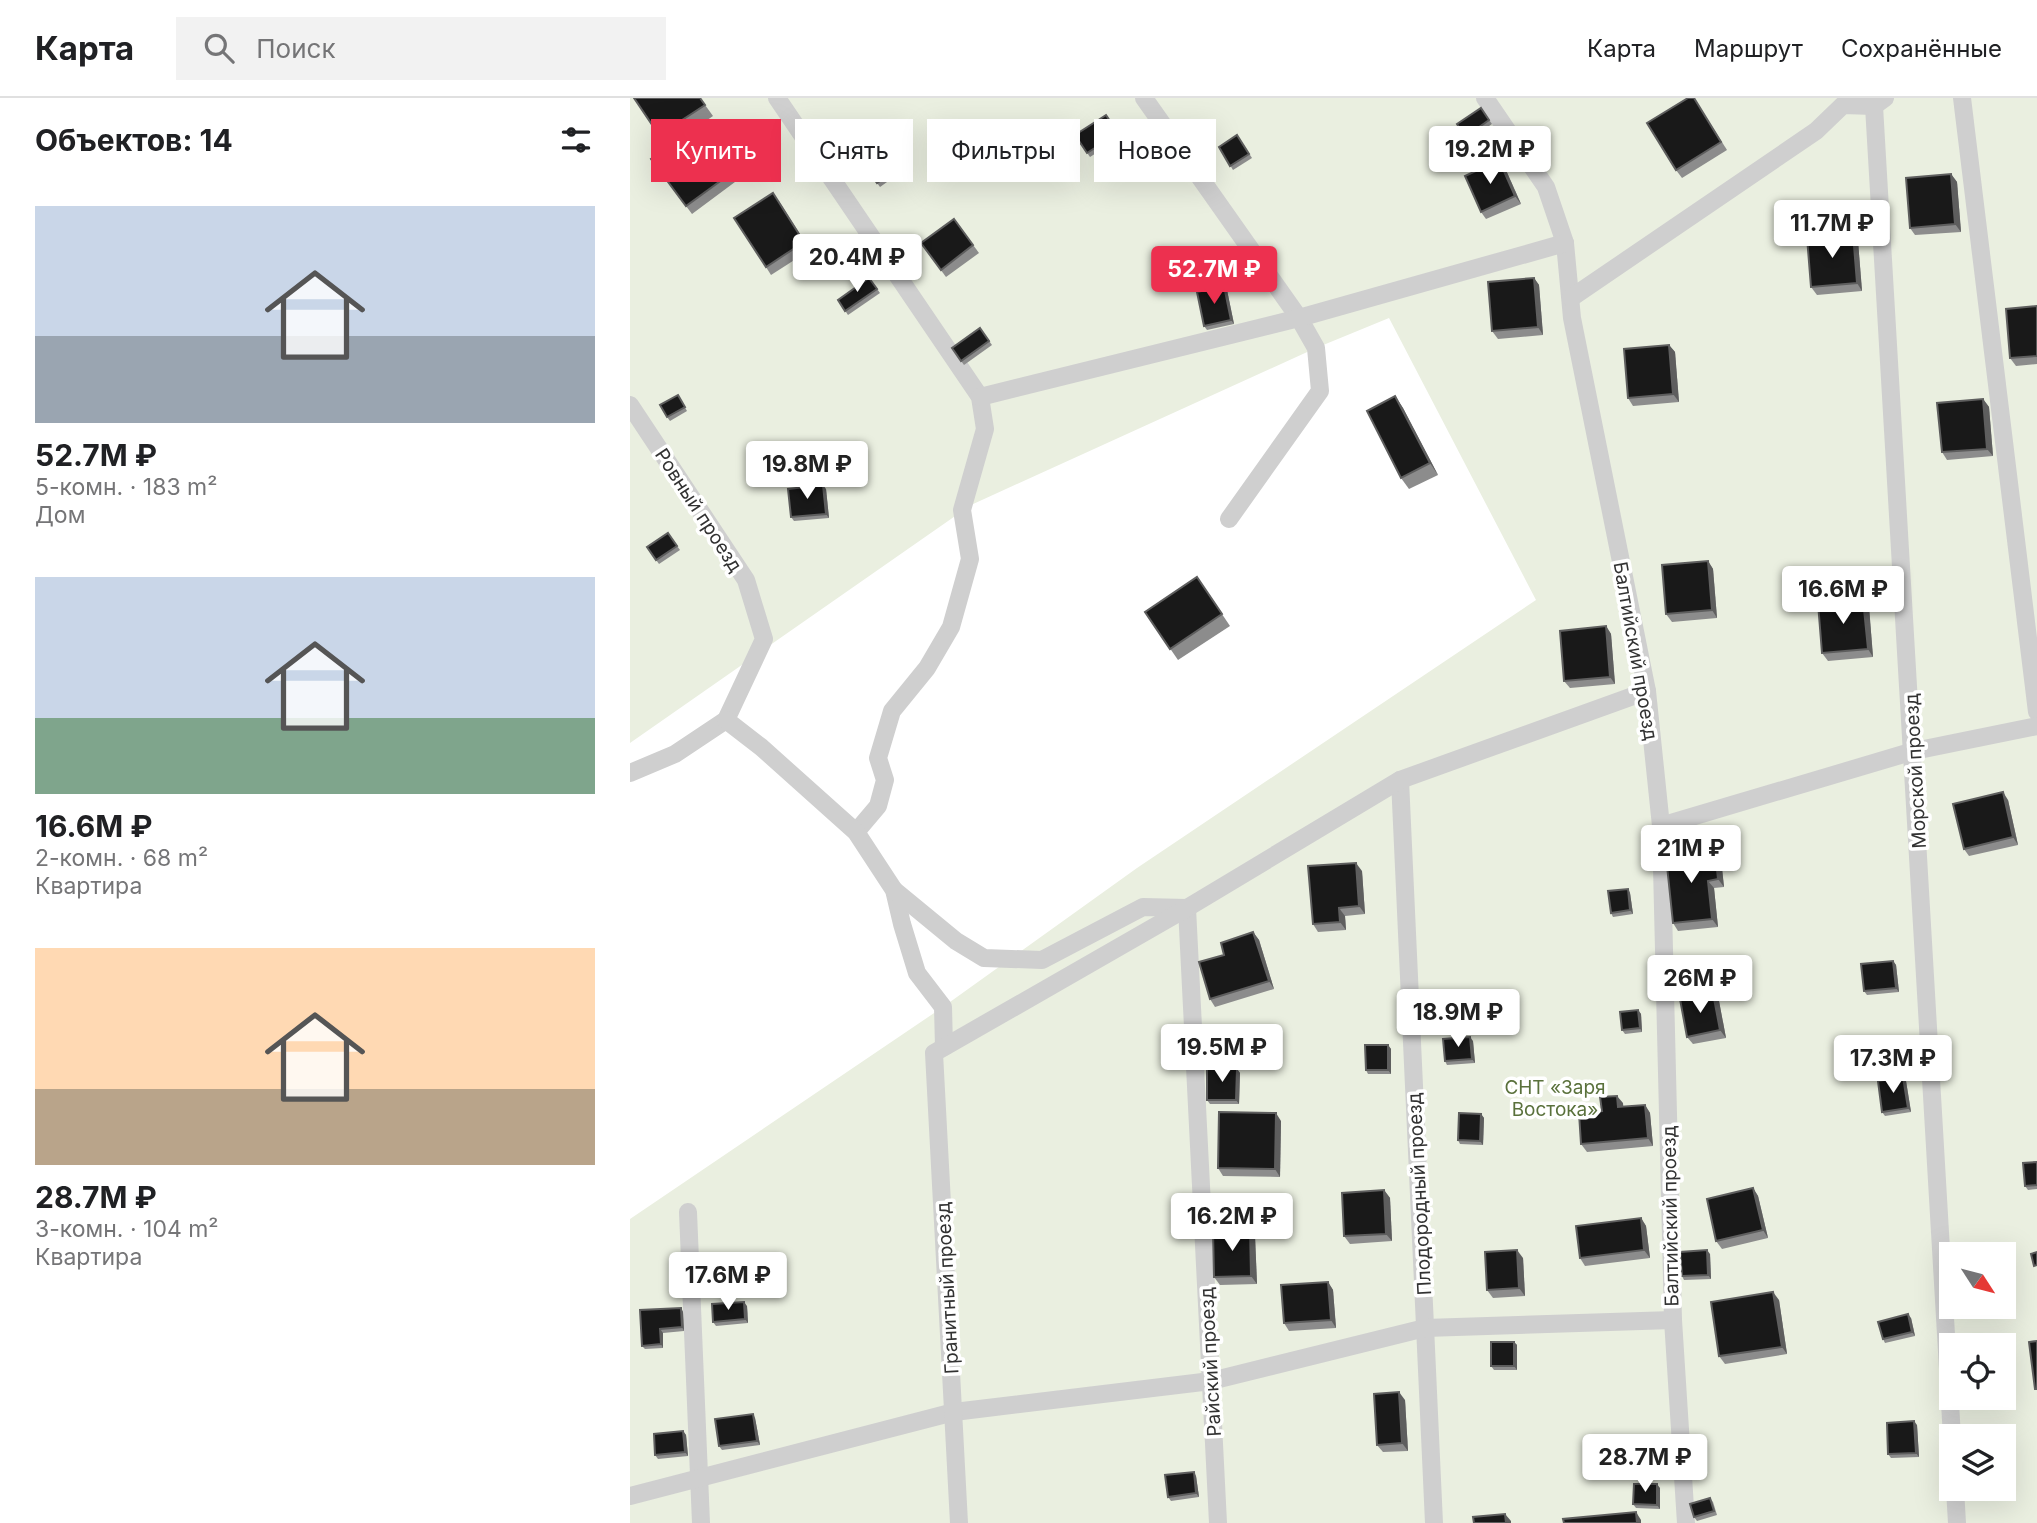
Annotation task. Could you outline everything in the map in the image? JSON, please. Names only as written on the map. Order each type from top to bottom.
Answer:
[{"type":"lane","points":[[777,98],[980,397],[985,429],[962,510],[970,559],[951,627],[927,668],[892,711],[878,758],[885,780],[878,806],[856,832]]},
{"type":"lane","points":[[1144,98],[1299,318],[1316,348],[1320,391],[1229,519]]},
{"type":"lane","name":"Балтийский проезд","points":[[1485,98],[1546,187],[1565,243],[1572,318],[1647,691],[1661,826],[1673,1320],[1686,1523]]},
{"type":"lane","points":[[1962,98],[2037,712]]},
{"type":"lane","points":[[1571,298],[1816,131],[1840,101],[1880,102]]},
{"type":"lane","name":"Морской проезд","points":[[1880,102],[1951,1424]]},
{"type":"lane","points":[[980,397],[1299,318],[1565,243]]},
{"type":"lane","name":"Ровный проезд","points":[[630,405],[746,580],[764,639],[726,720]]},
{"type":"lane","points":[[939,1050],[1187,908],[1400,780],[1647,691]]},
{"type":"lane","points":[[630,773],[675,754],[726,720],[761,747],[856,832],[894,890],[956,941],[984,958],[1042,960],[1143,907],[1187,908]]},
{"type":"lane","points":[[1661,826],[1914,751],[2037,726]]},
{"type":"lane","name":"Плодородный проезд","points":[[1400,780],[1434,1523]]},
{"type":"lane","name":"Гранитный проезд","points":[[894,890],[918,973],[943,1007],[939,1050],[959,1523]]},
{"type":"lane","name":"Райский проезд","points":[[1187,908],[1217,1523]]},
{"type":"lane","points":[[688,1212],[701,1523]]},
{"type":"lane","points":[[630,1496],[954,1412],[1211,1381],[1425,1328],[1673,1320]]},
{"type":"lane","points":[[1956,1501],[1957,1523]]},
{"type":"green space","name":"СНТ «Заря Востока»","points":[[630,98],[2037,98],[2037,1523],[630,1523],[630,1219],[943,1007],[1137,868],[1536,600],[1389,318],[1316,348],[971,505],[630,743]]},
{"type":"building","points":[[634,98],[700,98],[705,105],[684,119],[651,119],[651,123]]},
{"type":"building","points":[[1688,98],[1694,98],[1721,142],[1676,170],[1647,123]]},
{"type":"building","points":[[1481,108],[1489,120],[1465,137],[1457,124]]},
{"type":"building","points":[[1094,123],[1094,148],[1087,153],[1080,142],[1080,132]]},
{"type":"building","points":[[1237,135],[1249,154],[1230,166],[1219,147]]},
{"type":"building","points":[[1499,160],[1515,196],[1481,212],[1465,176]]},
{"type":"building","points":[[1951,174],[1955,224],[1910,228],[1906,178]]},
{"type":"building","points":[[668,182],[719,182],[686,206]]},
{"type":"building","points":[[773,193],[804,242],[766,267],[734,218]]},
{"type":"building","points":[[954,219],[973,245],[941,270],[921,243]]},
{"type":"building","points":[[1853,233],[1857,283],[1811,287],[1807,237]]},
{"type":"building","points":[[869,278],[877,289],[845,311],[838,300]]},
{"type":"building","points":[[1534,278],[1538,327],[1492,331],[1488,282]]},
{"type":"building","points":[[1224,286],[1231,320],[1204,326],[1197,292]]},
{"type":"building","points":[[2037,306],[2037,356],[2010,358],[2006,309]]},
{"type":"building","points":[[980,328],[989,341],[961,361],[952,348]]},
{"type":"building","points":[[1669,345],[1673,394],[1628,398],[1624,349]]},
{"type":"building","points":[[678,395],[685,407],[667,417],[660,405]]},
{"type":"building","points":[[1395,396],[1430,463],[1401,478],[1367,411]]},
{"type":"building","points":[[1983,399],[1987,449],[1942,452],[1937,403]]},
{"type":"building","points":[[823,485],[826,514],[791,517],[788,489]]},
{"type":"building","points":[[668,533],[677,546],[656,560],[647,547]]},
{"type":"building","points":[[1708,561],[1712,610],[1666,614],[1662,565]]},
{"type":"building","points":[[1197,577],[1222,614],[1170,649],[1145,612]]},
{"type":"building","points":[[1863,599],[1868,649],[1822,653],[1818,603]]},
{"type":"building","points":[[1606,626],[1610,677],[1564,681],[1560,631]]},
{"type":"building","points":[[2003,792],[2013,837],[1964,849],[1953,804]]},
{"type":"building","points":[[1715,851],[1718,879],[1708,881],[1712,919],[1673,923],[1666,856]]},
{"type":"building","points":[[1356,863],[1359,906],[1339,908],[1340,922],[1313,924],[1308,866]]},
{"type":"building","points":[[1628,889],[1630,910],[1611,913],[1608,891]]},
{"type":"building","points":[[1253,932],[1269,981],[1210,999],[1199,962],[1224,955],[1221,943]]},
{"type":"building","points":[[1893,961],[1896,988],[1864,991],[1861,964]]},
{"type":"building","points":[[1713,993],[1720,1030],[1687,1037],[1680,999]]},
{"type":"building","points":[[1638,1010],[1640,1028],[1622,1030],[1620,1012]]},
{"type":"building","points":[[1470,1037],[1472,1059],[1445,1061],[1443,1039]]},
{"type":"building","points":[[1365,1045],[1388,1045],[1388,1070],[1366,1070]]},
{"type":"building","points":[[1207,1068],[1237,1069],[1236,1100],[1207,1100]]},
{"type":"building","points":[[1903,1077],[1908,1108],[1882,1112],[1878,1081]]},
{"type":"building","points":[[1617,1096],[1618,1107],[1645,1105],[1648,1138],[1581,1144],[1579,1113],[1602,1111],[1600,1097]]},
{"type":"building","points":[[1219,1112],[1276,1113],[1275,1169],[1218,1168]]},
{"type":"building","points":[[1459,1113],[1481,1114],[1480,1141],[1458,1140]]},
{"type":"building","points":[[2037,1162],[2037,1185],[2025,1186],[2023,1163]]},
{"type":"building","points":[[1753,1188],[1763,1230],[1716,1241],[1707,1199]]},
{"type":"building","points":[[1384,1190],[1386,1234],[1344,1236],[1342,1193]]},
{"type":"building","points":[[1641,1218],[1644,1250],[1580,1258],[1576,1226]]},
{"type":"building","points":[[1250,1228],[1251,1276],[1214,1277],[1213,1230]]},
{"type":"building","points":[[1517,1250],[1519,1288],[1487,1290],[1485,1252]]},
{"type":"building","points":[[1707,1250],[1708,1275],[1682,1276],[1680,1252]]},
{"type":"building","points":[[2037,1252],[2037,1265],[2034,1266],[2031,1254]]},
{"type":"building","points":[[1328,1282],[1331,1320],[1284,1323],[1281,1285]]},
{"type":"building","points":[[1773,1292],[1782,1347],[1719,1356],[1711,1302]]},
{"type":"building","points":[[744,1302],[745,1319],[713,1322],[712,1304]]},
{"type":"building","points":[[681,1308],[682,1327],[660,1329],[661,1344],[642,1346],[640,1310]]},
{"type":"building","points":[[1908,1314],[1912,1332],[1883,1339],[1878,1322]]},
{"type":"building","points":[[2037,1341],[2037,1389],[2035,1389],[2029,1342]]},
{"type":"building","points":[[1491,1342],[1514,1342],[1514,1366],[1491,1366]]},
{"type":"building","points":[[1399,1392],[1402,1443],[1377,1445],[1374,1394]]},
{"type":"building","points":[[753,1414],[757,1441],[719,1446],[715,1419]]},
{"type":"building","points":[[1914,1421],[1916,1453],[1888,1454],[1887,1423]]},
{"type":"building","points":[[683,1431],[685,1452],[655,1455],[654,1434]]},
{"type":"building","points":[[1194,1472],[1196,1493],[1168,1497],[1165,1475]]},
{"type":"building","points":[[1634,1484],[1657,1484],[1657,1505],[1633,1504]]},
{"type":"building","points":[[1710,1498],[1714,1511],[1694,1517],[1690,1504]]},
{"type":"building","points":[[1636,1512],[1637,1523],[1564,1523],[1563,1519]]},
{"type":"building","points":[[1505,1514],[1506,1523],[1474,1523],[1473,1517]]}]
